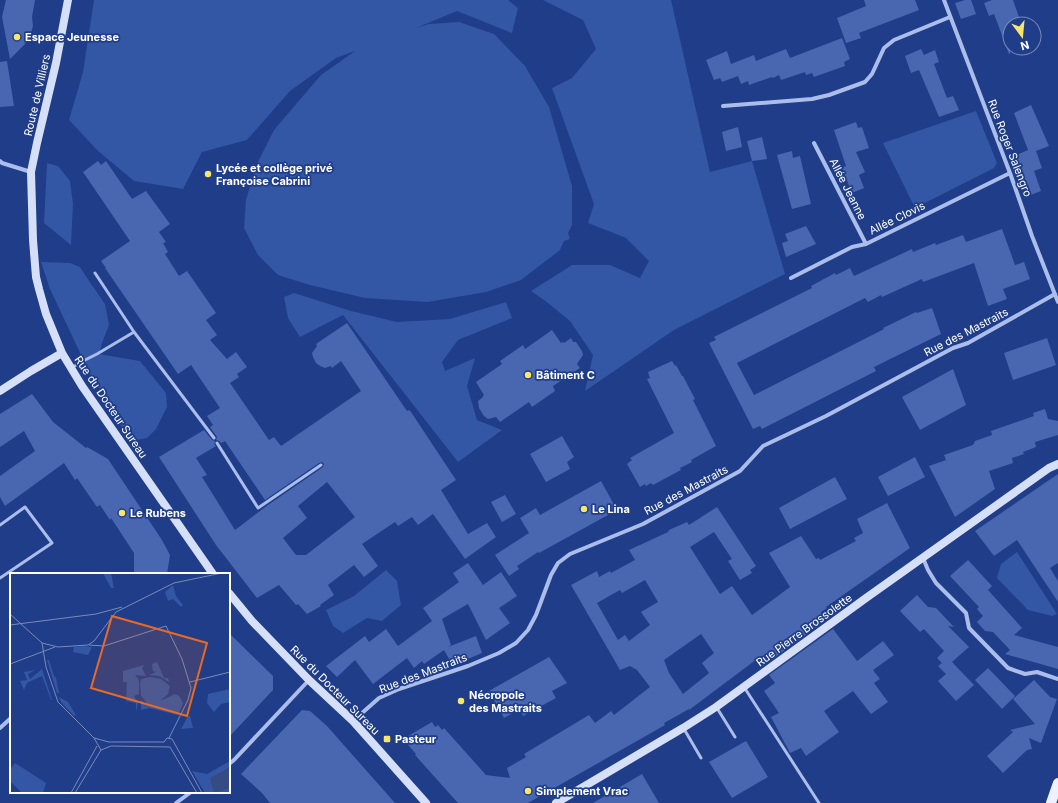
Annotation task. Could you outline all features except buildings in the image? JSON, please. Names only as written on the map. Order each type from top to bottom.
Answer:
[{"type":"main road","points":[[1051,803],[1058,783]]},
{"type":"street","name":"Route de Villiers","points":[[32,172],[37,142],[56,63],[68,0]]},
{"type":"street","name":"Rue Roger Salengro","points":[[944,0],[1058,302]]},
{"type":"street","points":[[723,106],[812,99],[829,95],[865,82],[872,74],[884,48],[894,40],[950,17]]},
{"type":"street","name":"Allée Jeanne","points":[[814,143],[866,244]]},
{"type":"street","points":[[0,161],[32,172]]},
{"type":"street","name":"Rue du Docteur Sureau","points":[[32,172],[33,240],[36,277],[46,314],[62,353],[82,386],[210,573]]},
{"type":"street","name":"Allée Clovis","points":[[791,278],[852,247],[866,244],[1010,173]]},
{"type":"street","name":"Rue des Mastraits","points":[[353,721],[379,698],[399,689],[468,666],[499,653],[516,643],[528,630],[536,615],[551,575],[558,563],[570,554],[650,520],[740,471],[763,446],[826,416],[953,348],[968,344],[1055,294]]},
{"type":"street","points":[[0,391],[62,353]]},
{"type":"street","name":"Rue Pierre Brossolette","points":[[556,803],[716,707],[922,558],[1049,468],[1058,464]]},
{"type":"street","points":[[922,558],[936,583],[966,613],[969,628],[1008,668],[1025,674],[1037,672],[1058,679]]},
{"type":"street","name":"Rue du Docteur Sureau","points":[[230,594],[252,621],[309,680],[353,721],[426,803]]},
{"type":"street","points":[[230,763],[309,680]]},
{"type":"street","points":[[0,728],[10,719]]},
{"type":"street","points":[[176,803],[190,793]]},
{"type":"lane","points":[[95,273],[134,332],[214,438]]},
{"type":"lane","points":[[71,368],[134,332]]},
{"type":"lane","points":[[217,442],[258,508],[321,465]]},
{"type":"lane","points":[[0,525],[25,506],[52,543],[0,578]]},
{"type":"lane","points":[[744,687],[819,803]]},
{"type":"lane","points":[[716,707],[735,737]]},
{"type":"lane","points":[[683,728],[701,758]]},
{"type":"shaded area","points":[[94,0],[508,0],[518,8],[512,33],[457,11],[416,28],[429,24],[459,22],[494,34],[525,66],[549,107],[572,186],[572,225],[568,233],[570,239],[564,241],[560,250],[521,280],[486,292],[428,302],[365,298],[310,285],[278,275],[258,255],[244,228],[246,200],[256,166],[274,130],[321,75],[355,51],[336,58],[290,91],[247,140],[202,152],[183,189],[134,181],[98,151],[69,120],[83,72]]},
{"type":"shaded area","points":[[543,0],[671,0],[710,172],[752,161],[785,274],[674,330],[585,391],[593,355],[570,321],[531,291],[572,265],[610,265],[640,278],[649,261],[626,238],[588,223],[594,204],[552,88],[572,78],[596,49],[583,20]]},
{"type":"shaded area","points":[[976,111],[997,163],[994,168],[915,208],[883,143]]},
{"type":"shaded area","points":[[47,163],[58,166],[70,181],[73,204],[71,245],[44,223]]},
{"type":"shaded area","points":[[41,262],[70,263],[80,267],[105,304],[109,325],[99,354],[140,361],[166,393],[167,407],[156,429],[147,438],[136,440],[125,434],[112,408],[89,372],[50,289]]},
{"type":"shaded area","points":[[294,293],[351,311],[397,322],[450,319],[506,302],[512,318],[458,340],[442,362],[445,371],[475,358],[467,386],[477,420],[502,430],[458,462],[343,315],[300,337],[288,318],[284,297]]},
{"type":"shaded area","points":[[1017,552],[1057,614],[1052,616],[1028,610],[997,578],[1001,564]]},
{"type":"shaded area","points":[[386,570],[397,581],[401,605],[382,621],[367,618],[343,633],[333,626],[326,610],[354,596]]},
{"type":"place","name":"Espace Jeunesse","points":[[17,37]]},
{"type":"place","name":"Lycée et collège privé Françoise Cabrini","points":[[208,174]]},
{"type":"place","name":"Bâtiment C","points":[[528,375]]},
{"type":"place","name":"Le Lina","points":[[584,509]]},
{"type":"place","name":"Le Rubens","points":[[122,513]]},
{"type":"place","name":"Nécropole des Mastraits","points":[[461,701]]},
{"type":"place","name":"Pasteur","points":[[387,739]]},
{"type":"place","name":"Simplement Vrac","points":[[528,791]]}]
